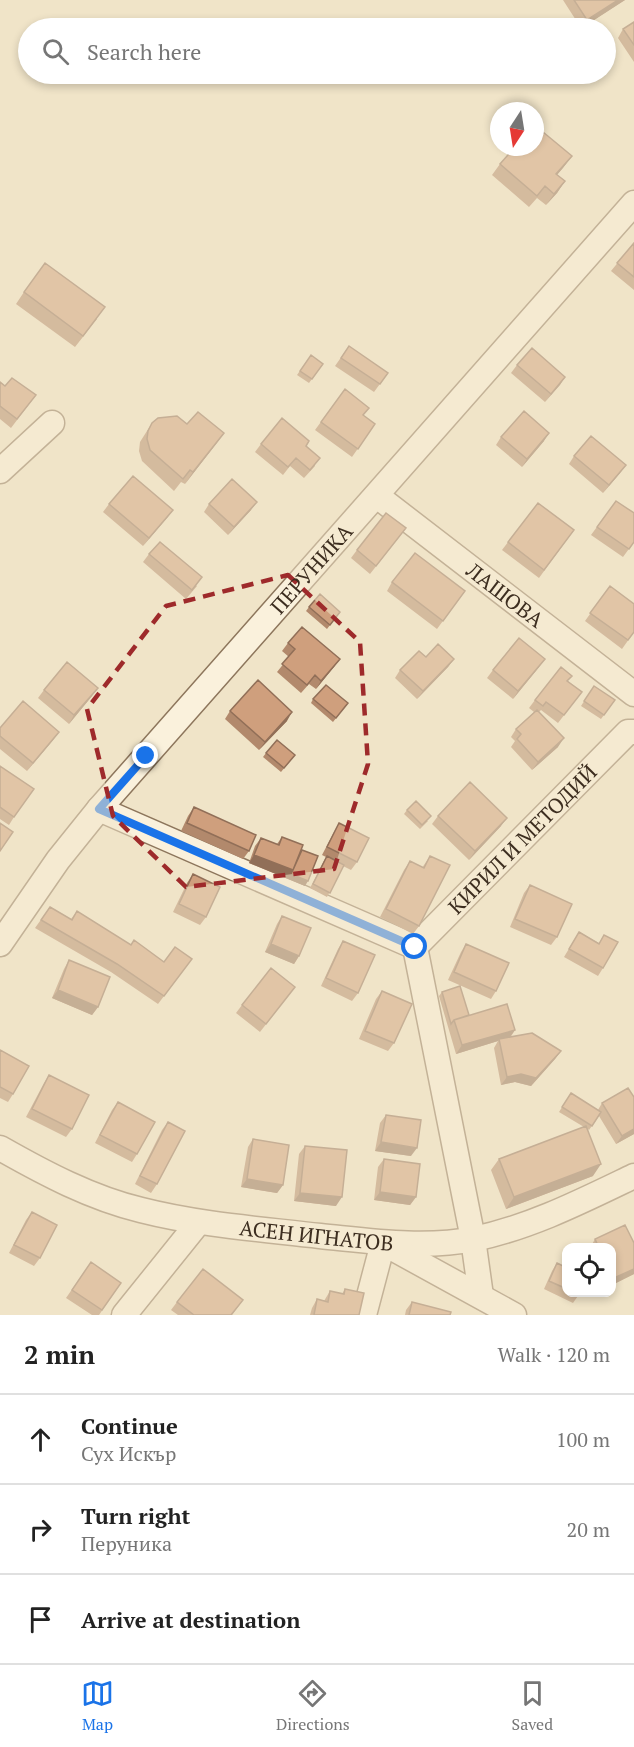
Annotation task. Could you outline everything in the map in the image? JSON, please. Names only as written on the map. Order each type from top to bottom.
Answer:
[{"type":"street","name":"ПЕРУНИКА","points":[[0,944],[58,860],[99,809],[634,203]]},
{"type":"street","points":[[0,471],[52,423]]},
{"type":"street","name":"ЛАШОВА","points":[[376,496],[630,683]]},
{"type":"street","name":"КИРИЛ И МЕТОДИЙ","points":[[415,947],[632,729]]},
{"type":"street","points":[[99,809],[415,947],[473,1239],[481,1296]]},
{"type":"street","name":"АСЕН ИГНАТОВ","points":[[0,1148],[81,1190],[139,1210],[198,1223],[383,1243],[430,1244],[473,1239],[521,1226],[634,1176]]},
{"type":"street","points":[[124,1315],[198,1223]]},
{"type":"street","points":[[364,1315],[383,1243],[514,1315]]},
{"type":"highlighted area","points":[[288,575],[360,642],[368,764],[334,869],[186,887],[113,816],[87,709],[166,606]]},
{"type":"building","points":[[574,0],[618,0],[590,18],[586,18]]},
{"type":"building","points":[[634,22],[634,45],[623,29]]},
{"type":"building","points":[[544,133],[572,156],[556,174],[565,181],[554,194],[545,186],[537,196],[500,164],[507,156],[544,156]]},
{"type":"building","points":[[634,243],[634,277],[617,263]]},
{"type":"building","points":[[45,263],[105,307],[83,336],[24,292]]},
{"type":"building","points":[[349,346],[388,373],[380,384],[341,358]]},
{"type":"building","points":[[532,348],[565,377],[551,394],[517,365]]},
{"type":"building","points":[[311,355],[323,364],[312,379],[300,371]]},
{"type":"building","points":[[12,378],[36,395],[17,419],[0,406],[0,382],[5,386]]},
{"type":"building","points":[[345,389],[369,408],[363,415],[375,424],[358,449],[321,422]]},
{"type":"building","points":[[524,411],[549,433],[527,459],[501,437]]},
{"type":"building","points":[[198,412],[224,433],[193,472],[190,470],[183,479],[150,450],[147,439],[148,431],[158,418],[177,416],[187,424]]},
{"type":"building","points":[[282,418],[309,441],[306,446],[320,458],[310,470],[296,458],[288,467],[261,444]]},
{"type":"building","points":[[591,436],[626,465],[609,485],[574,456]]},
{"type":"building","points":[[133,476],[173,510],[149,538],[109,504]]},
{"type":"building","points":[[232,479],[257,502],[234,527],[209,504]]},
{"type":"building","points":[[616,501],[634,513],[634,542],[629,549],[597,527]]},
{"type":"building","points":[[538,503],[574,530],[544,570],[508,542]]},
{"type":"building","points":[[386,513],[406,528],[376,566],[357,550]]},
{"type":"building","points":[[160,542],[202,577],[192,590],[149,554]]},
{"type":"building","points":[[415,553],[465,591],[443,621],[392,582]]},
{"type":"building","points":[[610,586],[634,604],[634,632],[628,640],[590,613]]},
{"type":"building","points":[[320,594],[340,612],[330,625],[309,607]]},
{"type":"building","points":[[302,627],[340,659],[321,681],[315,675],[307,685],[282,664],[295,649],[288,643]]},
{"type":"building","points":[[519,638],[545,659],[518,691],[493,670]]},
{"type":"building","points":[[438,644],[454,659],[423,691],[400,670],[419,651],[426,657]]},
{"type":"building","points":[[67,662],[98,688],[74,715],[44,690]]},
{"type":"building","points":[[561,667],[572,676],[567,681],[582,692],[564,715],[546,702],[543,706],[535,700]]},
{"type":"building","points":[[258,680],[292,712],[265,742],[230,711]]},
{"type":"building","points":[[326,685],[348,703],[336,718],[313,699]]},
{"type":"building","points":[[594,686],[615,700],[604,715],[584,701]]},
{"type":"building","points":[[23,701],[59,732],[33,763],[0,736],[0,728]]},
{"type":"building","points":[[537,710],[564,738],[538,762],[517,739],[521,734],[516,729]]},
{"type":"building","points":[[277,740],[295,755],[284,768],[266,753]]},
{"type":"building","points":[[0,766],[34,789],[14,817],[0,807]]},
{"type":"building","points":[[470,782],[507,818],[475,851],[438,816]]},
{"type":"building","points":[[416,801],[431,816],[422,825],[407,810]]},
{"type":"building","points":[[194,807],[256,835],[249,851],[187,823]]},
{"type":"building","points":[[0,823],[13,832],[0,851]]},
{"type":"building","points":[[339,823],[369,838],[357,862],[327,847]]},
{"type":"building","points":[[282,837],[303,845],[293,870],[254,855],[261,838],[279,845]]},
{"type":"building","points":[[302,850],[318,856],[308,881],[291,874]]},
{"type":"building","points":[[327,856],[344,865],[330,893],[313,884]]},
{"type":"building","points":[[430,856],[450,865],[419,926],[386,909],[410,861],[424,868]]},
{"type":"building","points":[[193,874],[220,887],[206,917],[179,904]]},
{"type":"building","points":[[530,885],[572,904],[557,937],[515,919]]},
{"type":"building","points":[[50,907],[72,920],[77,911],[131,945],[134,940],[164,962],[175,947],[192,959],[164,996],[117,964],[41,920]]},
{"type":"building","points":[[282,916],[311,928],[299,956],[271,944]]},
{"type":"building","points":[[579,932],[599,944],[604,935],[618,942],[603,968],[569,949]]},
{"type":"building","points":[[343,941],[375,955],[358,993],[326,978]]},
{"type":"building","points":[[466,944],[509,963],[496,991],[454,972]]},
{"type":"building","points":[[69,960],[110,977],[98,1007],[58,990]]},
{"type":"building","points":[[271,968],[295,987],[266,1024],[242,1005]]},
{"type":"building","points":[[460,986],[469,1015],[454,1020],[451,1024],[442,992]]},
{"type":"building","points":[[382,991],[412,1004],[394,1043],[365,1031]]},
{"type":"building","points":[[507,1004],[515,1030],[462,1045],[454,1020]]},
{"type":"building","points":[[532,1033],[561,1051],[536,1078],[521,1074],[507,1077],[499,1039]]},
{"type":"building","points":[[0,1050],[29,1066],[13,1094],[0,1087]]},
{"type":"building","points":[[49,1075],[89,1095],[72,1129],[32,1109]]},
{"type":"building","points":[[628,1088],[634,1097],[634,1129],[622,1136],[602,1103]]},
{"type":"building","points":[[571,1093],[601,1112],[592,1126],[562,1107]]},
{"type":"building","points":[[118,1102],[155,1122],[137,1154],[100,1135]]},
{"type":"building","points":[[386,1115],[421,1120],[417,1148],[381,1142]]},
{"type":"building","points":[[168,1122],[185,1131],[157,1184],[140,1176]]},
{"type":"building","points":[[586,1126],[601,1164],[514,1197],[499,1159]]},
{"type":"building","points":[[253,1139],[289,1145],[283,1185],[247,1179]]},
{"type":"building","points":[[305,1146],[347,1150],[342,1197],[300,1193]]},
{"type":"building","points":[[384,1159],[420,1164],[416,1197],[380,1192]]},
{"type":"building","points":[[32,1212],[57,1225],[40,1258],[14,1245]]},
{"type":"building","points":[[625,1225],[634,1243],[634,1269],[616,1277],[616,1243],[597,1243],[595,1239]]},
{"type":"building","points":[[91,1262],[121,1283],[102,1310],[72,1290]]},
{"type":"building","points":[[557,1263],[562,1266],[562,1287],[549,1281]]},
{"type":"building","points":[[203,1269],[243,1300],[231,1315],[194,1315],[177,1302]]},
{"type":"building","points":[[345,1289],[364,1293],[359,1315],[314,1315],[317,1299],[328,1302],[330,1291],[344,1294]]},
{"type":"building","points":[[412,1302],[451,1312],[450,1315],[409,1315]]},
{"type":"route","points":[[146,756],[99,809],[415,947]]}]
